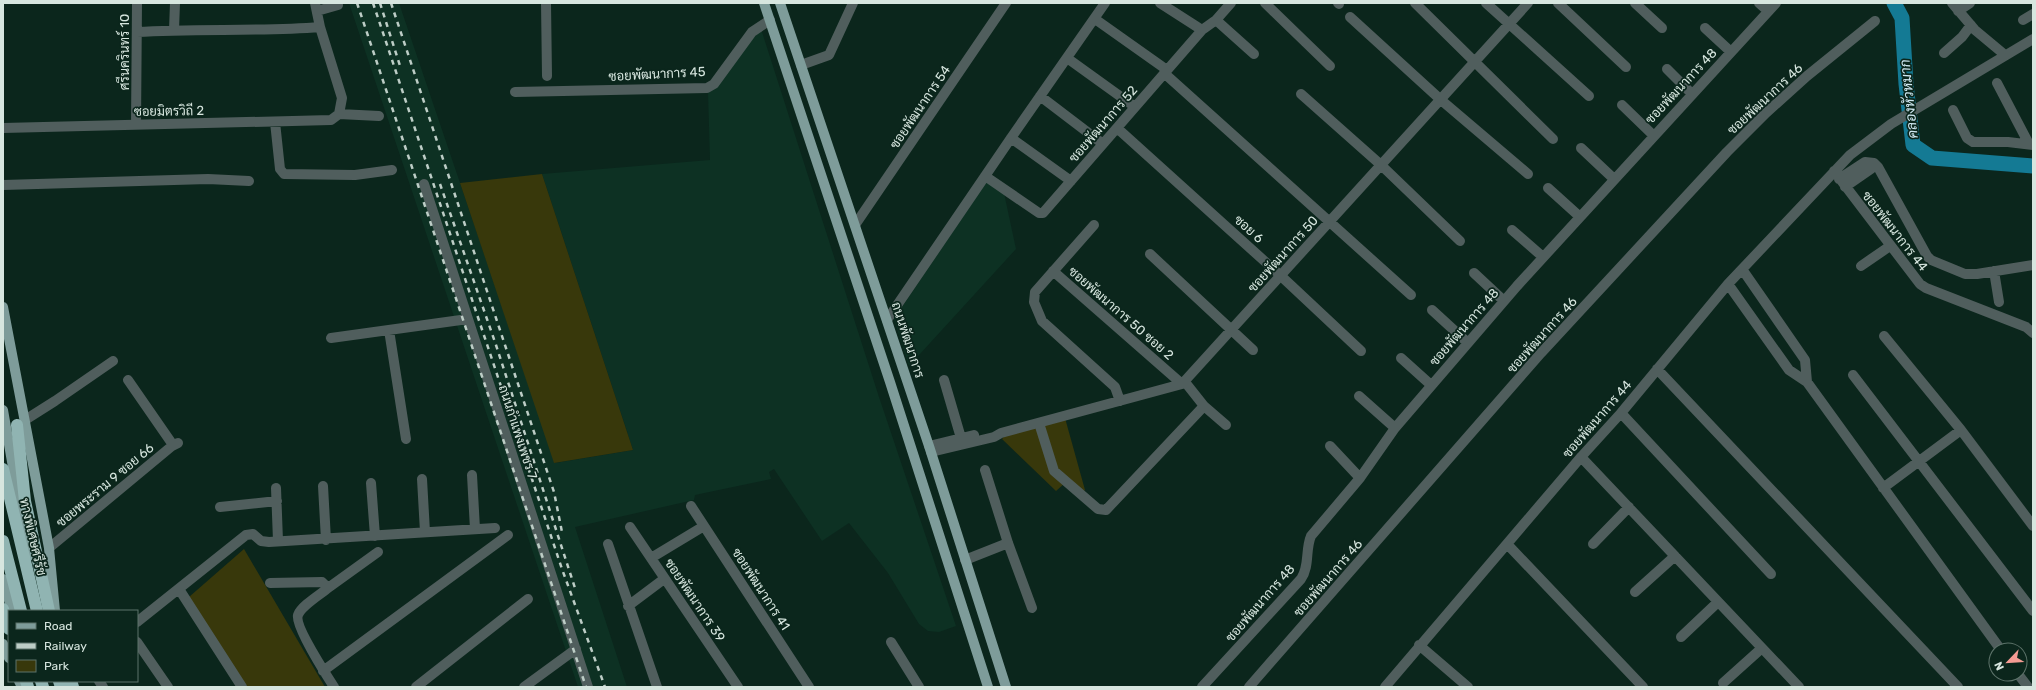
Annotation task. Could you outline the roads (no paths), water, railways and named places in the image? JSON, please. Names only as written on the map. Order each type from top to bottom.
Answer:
[{"type":"highway","points":[[21,422],[25,501],[49,610]]},
{"type":"highway","name":"ทางพิเศษศรีรัช","points":[[3,470],[37,610]]},
{"type":"highway","points":[[3,541],[22,610]]},
{"type":"highway","points":[[3,609],[8,626]]},
{"type":"main road","points":[[764,3],[890,382],[988,687]]},
{"type":"main road","name":"ถนนพัฒนาการ","points":[[780,3],[930,449],[1006,687]]},
{"type":"main road","points":[[3,307],[21,422],[49,548],[55,610]]},
{"type":"main road","points":[[3,410],[21,513],[44,610]]},
{"type":"main road","points":[[3,470],[15,479]]},
{"type":"main road","points":[[3,579],[12,610]]},
{"type":"main road","points":[[3,644],[8,656]]},
{"type":"street","name":"ศรีนครินทร์ 10","points":[[136,124],[137,3]]},
{"type":"street","points":[[174,30],[176,3]]},
{"type":"street","points":[[546,3],[547,76]]},
{"type":"street","points":[[801,66],[829,55],[853,3]]},
{"type":"street","name":"ซอยพัฒนาการ 54","points":[[855,225],[1006,3]]},
{"type":"street","points":[[887,320],[1010,138],[1105,3]]},
{"type":"street","points":[[1160,3],[1202,30]]},
{"type":"street","name":"ซอยพัฒนาการ 52","points":[[985,176],[1040,213],[1044,212],[1202,30],[1216,20],[1231,3]]},
{"type":"street","points":[[1265,3],[1330,66]]},
{"type":"street","points":[[1415,3],[1553,138]]},
{"type":"street","points":[[1486,3],[1589,96]]},
{"type":"street","name":"ซอยพัฒนาการ 50","points":[[1184,383],[1528,3]]},
{"type":"street","points":[[1558,3],[1626,67]]},
{"type":"street","points":[[1636,3],[1662,28]]},
{"type":"street","points":[[1759,3],[1768,11]]},
{"type":"street","name":"ซอยพัฒนาการ 48","points":[[1202,687],[1301,579],[1307,567],[1309,541],[1311,536],[1360,478],[1395,428],[1431,385],[1579,216],[1776,3]]},
{"type":"street","points":[[1970,3],[1955,7],[1971,25],[2005,55]]},
{"type":"street","points":[[337,116],[342,98],[320,27],[316,7],[338,5]]},
{"type":"street","points":[[2023,20],[2033,14]]},
{"type":"street","points":[[1350,17],[1441,100],[1528,174]]},
{"type":"street","points":[[1095,19],[1166,71],[1329,223],[1411,295]]},
{"type":"street","name":"ซอยพัฒนาการ 45","points":[[515,92],[707,88],[714,84],[752,32],[770,20]]},
{"type":"street","points":[[1216,20],[1254,54]]},
{"type":"street","name":"ซอยพัฒนาการ 46","points":[[1249,687],[1541,353],[1727,152],[1766,113],[1807,76],[1875,21]]},
{"type":"street","points":[[1944,53],[1962,37],[1971,25]]},
{"type":"street","points":[[137,32],[174,30],[293,29],[320,27]]},
{"type":"street","points":[[1705,28],[1731,52]]},
{"type":"street","name":"ซอยพัฒนาการ 44","points":[[1385,687],[1419,645],[1508,545],[1581,457],[1621,413],[1728,284],[1836,175],[1850,155],[1891,124],[2033,39]]},
{"type":"street","points":[[1067,58],[1135,107]]},
{"type":"street","points":[[1667,69],[1692,94]]},
{"type":"street","points":[[1997,83],[2031,145]]},
{"type":"street","points":[[1301,94],[1381,165],[1460,241]]},
{"type":"street","points":[[1040,96],[1103,144]]},
{"type":"street","points":[[1622,105],[1653,135]]},
{"type":"street","points":[[1953,110],[1967,138],[1973,142],[2008,142],[2031,145]]},
{"type":"street","name":"ซอยมิตรวิถี 2","points":[[3,128],[275,122],[331,120],[337,116],[379,116]]},
{"type":"street","points":[[275,122],[280,169],[284,174],[355,175],[392,170]]},
{"type":"street","name":"ซอย 6","points":[[1117,128],[1281,276],[1361,351]]},
{"type":"street","points":[[1010,138],[1071,181]]},
{"type":"street","points":[[1582,148],[1614,179]]},
{"type":"street","points":[[1836,175],[1865,162],[1874,163],[1883,173],[1926,256],[1931,260],[1965,274],[2033,265]]},
{"type":"street","points":[[1845,187],[1871,169],[1874,163]]},
{"type":"street","name":"ซอยพัฒนาการ 44","points":[[1836,175],[1912,276],[1926,288],[2015,322],[2033,333]]},
{"type":"street","points":[[3,185],[200,179],[249,181]]},
{"type":"street","name":"ถนนกำแพงเพชร 7","points":[[424,184],[588,687]]},
{"type":"street","points":[[1548,188],[1579,216]]},
{"type":"street","name":"ซอยพัฒนาการ 50 ซอย 2","points":[[1094,225],[1053,271],[1184,383],[1204,406],[1226,425]]},
{"type":"street","points":[[1512,230],[1543,257]]},
{"type":"street","points":[[1861,266],[1890,246]]},
{"type":"street","points":[[1150,254],[1252,350]]},
{"type":"street","points":[[1742,269],[1805,360],[1807,382]]},
{"type":"street","points":[[1053,271],[1035,292],[1034,298],[1042,321],[1115,387],[1120,401]]},
{"type":"street","points":[[1994,271],[1999,302]]},
{"type":"street","points":[[1474,273],[1504,301]]},
{"type":"street","points":[[1728,284],[1790,370],[1807,382],[1882,488],[1995,642]]},
{"type":"street","points":[[1432,310],[1468,343]]},
{"type":"street","points":[[332,338],[468,319]]},
{"type":"street","points":[[389,330],[406,439]]},
{"type":"street","points":[[1884,336],[1960,430],[2033,526]]},
{"type":"street","points":[[1401,358],[1431,385]]},
{"type":"street","points":[[21,422],[56,401],[113,361]]},
{"type":"street","points":[[1657,369],[1958,687]]},
{"type":"street","points":[[1853,375],[2033,611]]},
{"type":"street","name":"ซอยพระราม 9 ซอย 66","points":[[49,548],[176,444],[128,380]]},
{"type":"street","points":[[944,380],[961,438]]},
{"type":"street","points":[[930,449],[994,437],[1001,433],[1184,383]]},
{"type":"street","points":[[1359,396],[1395,428]]},
{"type":"street","points":[[1039,423],[1054,471],[1098,509],[1106,510],[1204,406]]},
{"type":"street","points":[[1621,413],[1771,574]]},
{"type":"street","points":[[1882,488],[1960,430]]},
{"type":"street","points":[[930,449],[961,438],[993,432],[1001,433]]},
{"type":"street","points":[[1330,446],[1360,478]]},
{"type":"street","points":[[1581,457],[1799,687]]},
{"type":"street","points":[[985,470],[1008,543],[1032,608]]},
{"type":"street","points":[[472,475],[475,529]]},
{"type":"street","points":[[422,479],[425,532]]},
{"type":"street","points":[[371,483],[375,536]]},
{"type":"street","points":[[323,486],[326,540]]},
{"type":"street","points":[[276,488],[278,542]]},
{"type":"street","points":[[220,507],[277,502]]},
{"type":"street","name":"ซอยพัฒนาการ 41","points":[[691,506],[809,687]]},
{"type":"street","points":[[1593,544],[1629,507]]},
{"type":"street","points":[[651,558],[704,526]]},
{"type":"street","name":"ซอยพัฒนาการ 39","points":[[630,527],[738,687]]},
{"type":"street","points":[[138,621],[246,535],[253,534],[261,540],[278,542],[496,528]]},
{"type":"street","points":[[323,670],[508,535]]},
{"type":"street","points":[[965,560],[1008,543]]},
{"type":"street","points":[[608,544],[657,687]]},
{"type":"street","points":[[1508,545],[1643,687]]},
{"type":"street","points":[[334,687],[305,638],[297,619],[298,613],[328,588],[378,552]]},
{"type":"street","points":[[1634,592],[1675,556]]},
{"type":"street","points":[[628,606],[664,579]]},
{"type":"street","points":[[270,583],[322,582],[328,588]]},
{"type":"street","points":[[179,589],[242,687]]},
{"type":"street","points":[[416,687],[528,599]]},
{"type":"street","points":[[1680,637],[1718,602]]},
{"type":"street","points":[[891,642],[919,687]]},
{"type":"street","points":[[138,643],[168,687]]},
{"type":"street","points":[[1419,645],[1468,687]]},
{"type":"street","points":[[1723,683],[1762,648]]},
{"type":"street","points":[[524,687],[576,649]]},
{"type":"waterway","name":"คลองหัวหมาก","points":[[1894,3],[1902,18],[1906,84],[1913,145],[1932,158],[2033,166]]},
{"type":"railway","points":[[357,3],[586,687]]},
{"type":"railway","points":[[373,3],[562,569],[605,687]]},
{"type":"railway","points":[[380,3],[401,69]]},
{"type":"railway","points":[[391,3],[554,492],[562,532]]},
{"type":"railway","points":[[440,184],[496,345],[575,588]]}]
